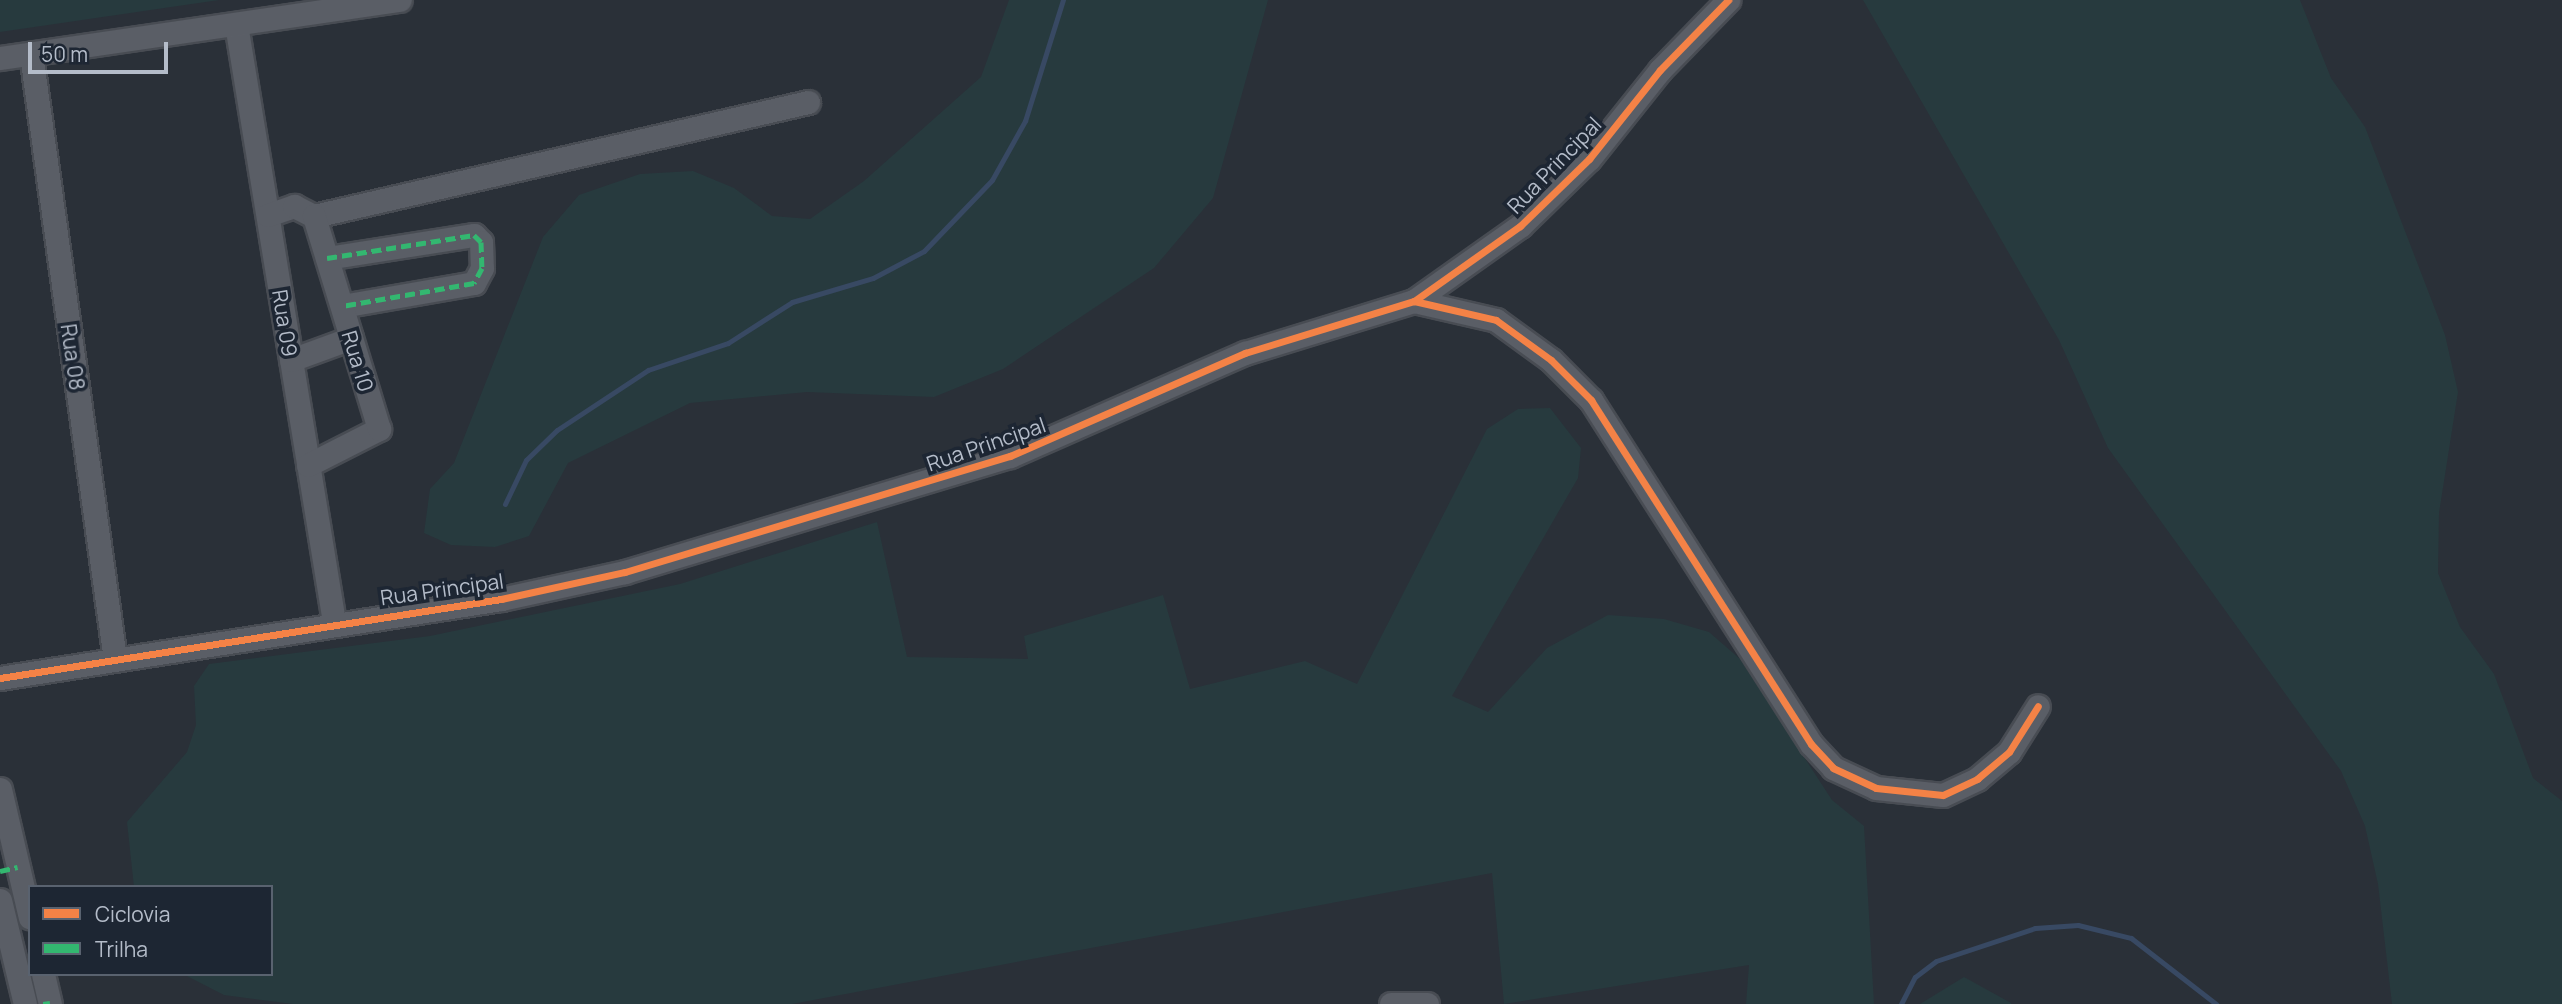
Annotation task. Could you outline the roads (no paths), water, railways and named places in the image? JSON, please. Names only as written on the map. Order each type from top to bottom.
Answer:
[{"type":"street","points":[[0,58],[400,0]]},
{"type":"street","name":"Rua Principal","points":[[0,678],[571,585],[872,502],[1082,429],[1245,353],[1414,301],[1520,226],[1589,159],[1660,70],[1728,0]]},
{"type":"street","name":"Rua 09","points":[[236,24],[334,622]]},
{"type":"street","name":"Rua 08","points":[[31,54],[115,659]]},
{"type":"street","points":[[268,215],[294,206],[314,216],[808,102]]},
{"type":"street","name":"Rua 10","points":[[308,465],[379,429],[314,216]]},
{"type":"street","points":[[327,258],[474,235],[481,242],[482,268],[474,283],[342,306]]},
{"type":"street","points":[[1414,301],[1480,313],[1518,333],[1604,414],[1811,744],[1833,768],[1876,788],[1942,795],[1977,779],[2008,751],[2038,706]]},
{"type":"street","points":[[291,360],[351,338]]},
{"type":"street","points":[[0,789],[9,869],[28,913]]},
{"type":"street","points":[[0,900],[25,1004]]},
{"type":"street","points":[[43,976],[47,1004]]},
{"type":"street","points":[[1391,1004],[1427,1004]]},
{"type":"waterway","points":[[505,504],[526,460],[557,430],[648,370],[728,343],[792,302],[873,278],[924,251],[992,180],[1025,121],[1063,0]]},
{"type":"waterway","points":[[1901,1004],[1915,977],[1936,961],[2035,928],[2078,925],[2131,938],[2216,1004]]}]
